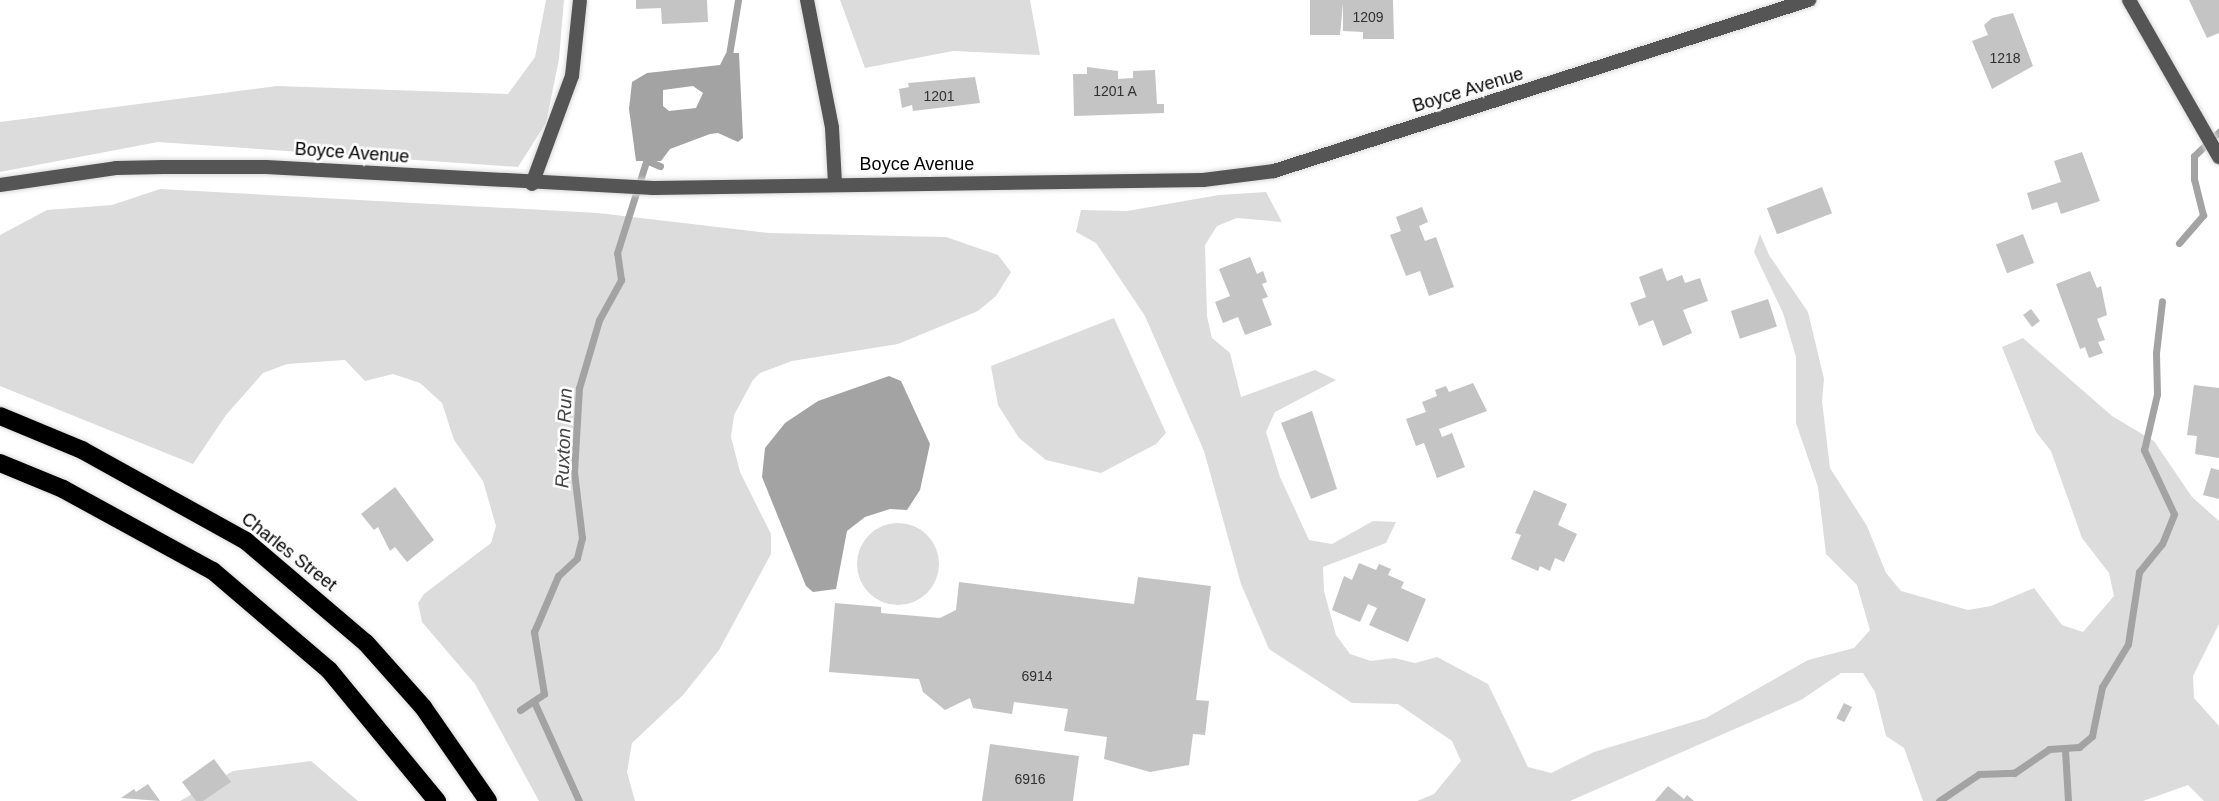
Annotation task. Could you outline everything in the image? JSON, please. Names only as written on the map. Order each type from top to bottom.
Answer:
[{"type":"main road","name":"Charles Street","points":[[0,416],[82,450],[246,541],[366,643],[423,707],[488,801]]},
{"type":"main road","points":[[0,463],[149,533],[223,579],[329,670],[437,801]]},
{"type":"street","points":[[532,184],[572,76],[580,0]]},
{"type":"street","points":[[807,0],[832,128],[835,183]]},
{"type":"street","name":"Boyce Avenue","points":[[0,186],[116,168],[164,167],[266,167],[532,184],[653,188],[835,183],[1203,180],[1274,171],[1809,0]]},
{"type":"street","points":[[2129,0],[2219,158]]},
{"type":"shaded area","points":[[546,0],[564,0],[559,59],[546,123],[518,167],[158,142],[0,172],[0,122],[277,86],[508,94],[535,57]]},
{"type":"shaded area","points":[[840,0],[1030,0],[1040,55],[953,51],[865,68]]},
{"type":"shaded area","points":[[726,53],[739,53],[743,138],[738,142],[718,133],[710,134],[670,149],[661,161],[636,161],[629,109],[632,82],[647,73],[720,65]],"holes":[[[693,86],[703,93],[696,108],[669,111],[663,106],[663,90]]]},
{"type":"shaded area","points":[[160,189],[598,213],[769,233],[946,237],[998,255],[1011,272],[996,296],[978,311],[898,344],[792,361],[760,373],[753,380],[734,415],[731,437],[740,472],[771,534],[771,554],[719,650],[683,695],[632,743],[627,772],[635,801],[539,801],[475,684],[422,622],[418,603],[424,594],[491,543],[496,526],[483,481],[454,440],[442,403],[420,383],[393,374],[365,381],[345,360],[287,364],[263,373],[226,415],[193,464],[0,386],[0,235],[47,210],[112,205]]},
{"type":"shaded area","points":[[1266,192],[1282,222],[1237,218],[1217,226],[1205,245],[1207,316],[1212,338],[1230,353],[1241,397],[1315,370],[1336,380],[1275,412],[1266,432],[1280,477],[1309,540],[1332,544],[1373,521],[1396,522],[1386,543],[1323,567],[1324,591],[1336,635],[1350,654],[1371,661],[1394,658],[1415,663],[1437,657],[1488,684],[1528,767],[1551,773],[1594,752],[1706,718],[1808,660],[1854,648],[1870,630],[1857,585],[1826,554],[1818,487],[1796,423],[1796,357],[1783,313],[1754,252],[1760,234],[1769,255],[1808,312],[1824,379],[1822,401],[1830,468],[1867,526],[1886,573],[1901,591],[1968,610],[1991,606],[2034,588],[2062,625],[2083,632],[2114,596],[2109,573],[2082,538],[2051,451],[2036,432],[2002,347],[2023,338],[2112,416],[2154,441],[2192,497],[2219,521],[2219,624],[2193,676],[2194,698],[2219,726],[2219,801],[2204,801],[2188,785],[2143,801],[1923,801],[1904,748],[1886,736],[1875,692],[1863,673],[1841,673],[1801,700],[1570,801],[1417,801],[1434,794],[1461,761],[1452,741],[1398,704],[1352,703],[1269,649],[1241,584],[1204,451],[1145,316],[1096,243],[1076,232],[1081,210],[1127,211],[1219,195]]},
{"type":"shaded area","points":[[1114,318],[1166,433],[1156,444],[1101,473],[1046,460],[1019,438],[998,405],[991,366]]},
{"type":"shaded area","points":[[889,376],[901,381],[930,444],[920,490],[907,510],[890,509],[865,517],[847,531],[836,589],[813,592],[806,586],[762,477],[765,448],[785,423],[818,401]]},
{"type":"shaded area","points":[[890,523],[906,523],[921,530],[932,541],[939,556],[936,580],[927,593],[906,605],[890,605],[875,598],[864,587],[857,572],[857,556],[864,541],[875,530]]},
{"type":"shaded area","points":[[311,761],[358,801],[180,801],[233,771]]},
{"type":"building","points":[[636,0],[707,0],[708,22],[662,24],[661,8],[636,9]]},
{"type":"building","points":[[1310,0],[1393,0],[1394,39],[1363,39],[1363,32],[1343,31],[1343,3],[1340,35],[1310,35]]},
{"type":"building","points":[[2189,0],[2219,0],[2219,33],[2207,38]]},
{"type":"building","points":[[2013,13],[2033,66],[1992,89],[1972,41],[1988,35],[1984,25],[1992,18]]},
{"type":"building","points":[[1087,67],[1118,71],[1118,79],[1133,78],[1133,71],[1155,70],[1157,104],[1164,104],[1164,113],[1074,116],[1073,74],[1087,74]]},
{"type":"building","points":[[975,77],[980,103],[913,111],[912,105],[902,108],[899,89],[909,87],[908,83]]},
{"type":"building","points":[[2082,152],[2100,201],[2061,214],[2057,202],[2032,210],[2027,193],[2061,182],[2054,161]]},
{"type":"building","points":[[1822,187],[1832,213],[1777,234],[1767,208]]},
{"type":"building","points":[[1422,207],[1428,222],[1419,226],[1425,241],[1436,237],[1454,287],[1429,296],[1420,271],[1406,276],[1390,235],[1401,231],[1396,217]]},
{"type":"building","points":[[2023,234],[2034,263],[2007,273],[1996,244]]},
{"type":"building","points":[[1250,257],[1257,274],[1263,271],[1267,282],[1262,284],[1268,297],[1262,299],[1272,325],[1245,335],[1238,317],[1223,323],[1215,302],[1230,296],[1219,269]]},
{"type":"building","points":[[1662,268],[1667,281],[1682,275],[1685,283],[1700,278],[1708,301],[1683,310],[1692,333],[1663,346],[1653,320],[1639,326],[1630,303],[1646,297],[1639,277]]},
{"type":"building","points":[[2090,271],[2097,288],[2101,286],[2107,315],[2097,319],[2105,340],[2098,342],[2103,353],[2089,358],[2085,347],[2080,349],[2056,284]]},
{"type":"building","points":[[1768,299],[1777,327],[1740,339],[1731,311]]},
{"type":"building","points":[[2031,309],[2040,321],[2032,327],[2023,315]]},
{"type":"building","points":[[1473,383],[1487,411],[1439,429],[1442,437],[1452,433],[1465,467],[1437,478],[1424,443],[1416,446],[1406,419],[1426,412],[1422,402],[1437,396],[1435,390],[1446,386],[1449,392]]},
{"type":"building","points":[[2194,385],[2219,388],[2219,458],[2195,454],[2197,436],[2187,435]]},
{"type":"building","points":[[1312,411],[1337,489],[1311,499],[1281,423]]},
{"type":"building","points":[[2211,468],[2219,470],[2219,499],[2203,495]]},
{"type":"building","points":[[395,487],[434,540],[407,562],[395,547],[390,551],[378,527],[374,530],[361,514]]},
{"type":"building","points":[[1534,490],[1567,504],[1558,525],[1577,534],[1564,562],[1555,558],[1550,571],[1540,566],[1538,571],[1511,559],[1521,535],[1515,533]]},
{"type":"building","points":[[1359,563],[1376,570],[1379,564],[1391,569],[1388,575],[1404,582],[1401,588],[1426,599],[1408,642],[1369,625],[1377,608],[1368,604],[1360,622],[1332,610],[1344,576],[1352,580]]},
{"type":"building","points":[[1138,577],[1211,586],[1196,700],[1209,701],[1205,735],[1193,734],[1189,765],[1150,772],[1104,759],[1107,737],[1064,731],[1068,709],[1014,702],[1012,714],[973,708],[970,698],[945,710],[923,692],[919,679],[829,672],[835,603],[881,607],[881,613],[940,618],[956,610],[959,582],[1134,604]]},
{"type":"building","points":[[1844,703],[1852,707],[1844,722],[1836,718]]},
{"type":"building","points":[[990,744],[1079,756],[1073,801],[982,801]]},
{"type":"building","points":[[214,759],[231,782],[203,801],[196,801],[182,782]]},
{"type":"building","points":[[148,784],[160,801],[121,798],[134,789],[136,792]]},
{"type":"building","points":[[1668,786],[1684,799],[1687,795],[1694,801],[1655,801]]},
{"type":"waterway","name":"Ruxton Run","points":[[728,61],[738,0]]},
{"type":"waterway","points":[[2179,243],[2203,215],[2194,179],[2194,156],[2219,132]]},
{"type":"waterway","name":"Ruxton Run","points":[[520,710],[544,694],[534,632],[558,576],[577,558],[582,538],[574,472],[579,388],[599,320],[621,280],[617,253],[649,152]]},
{"type":"waterway","points":[[648,161],[660,166]]},
{"type":"waterway","points":[[1939,801],[1979,774],[2014,773],[2049,749],[2079,747],[2092,736],[2102,687],[2128,644],[2139,572],[2162,544],[2174,514],[2144,450],[2157,394],[2156,353],[2162,301]]},
{"type":"waterway","points":[[535,704],[579,801]]},
{"type":"waterway","points":[[2065,750],[2068,801]]}]
